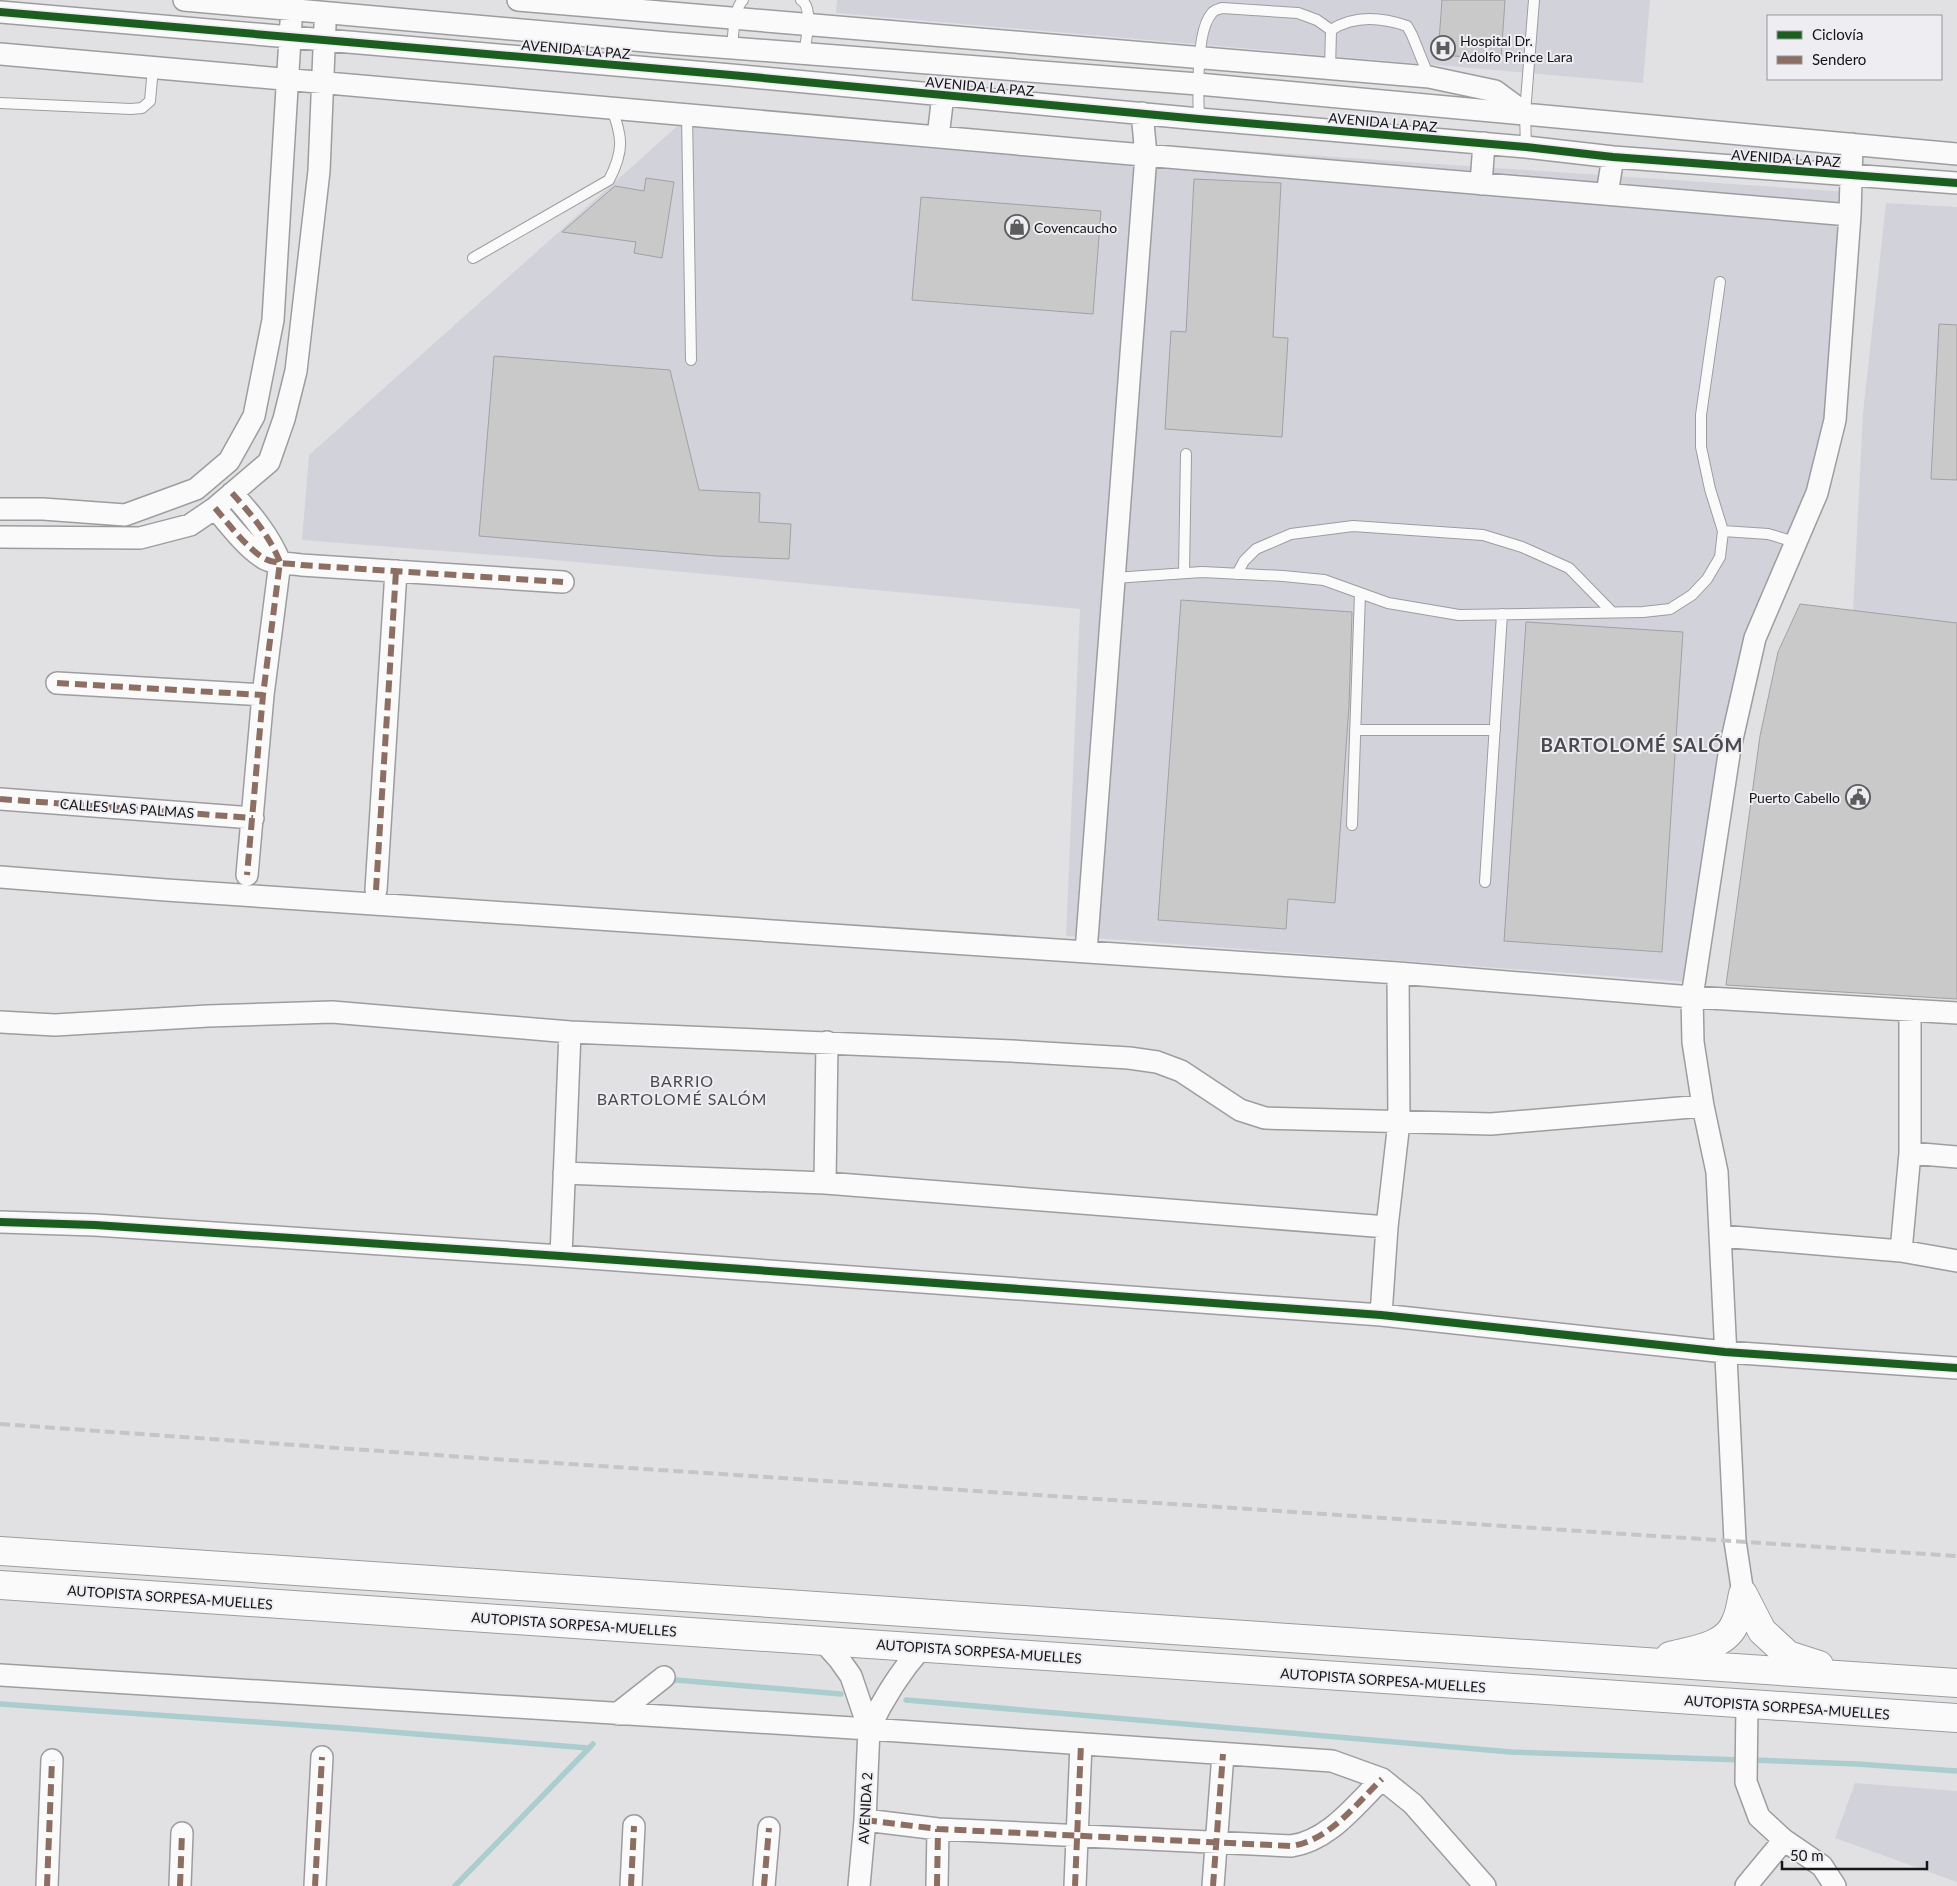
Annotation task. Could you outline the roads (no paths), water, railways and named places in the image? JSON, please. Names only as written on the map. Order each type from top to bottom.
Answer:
[{"type":"main road","points":[[0,1551],[1957,1683]]},
{"type":"main road","name":"AUTOPISTA SORPESA-MUELLES","points":[[0,1585],[1957,1718]]},
{"type":"main road","points":[[1650,1662],[1709,1646],[1725,1638],[1736,1622],[1743,1594]]},
{"type":"main road","points":[[1743,1594],[1762,1630],[1788,1655],[1855,1676]]},
{"type":"street","name":"AVENIDA LA PAZ","points":[[184,0],[326,6],[732,48],[1198,84],[1957,154]]},
{"type":"street","points":[[518,0],[740,10],[808,25],[1429,78],[1496,91],[1525,113]]},
{"type":"street","points":[[0,509],[43,509],[124,515],[196,489],[229,461],[254,416],[273,320],[293,5]]},
{"type":"street","points":[[0,537],[140,538],[190,525],[215,508],[269,462],[284,419],[296,371],[319,171],[326,6]]},
{"type":"street","name":"AVENIDA LA PAZ","points":[[0,12],[290,36],[1198,119],[1484,143],[1613,157],[1957,183]]},
{"type":"street","points":[[0,54],[1146,156],[1850,215]]},
{"type":"street","points":[[938,137],[943,95]]},
{"type":"street","points":[[1086,952],[1146,156],[1142,113]]},
{"type":"street","points":[[1481,184],[1484,143]]},
{"type":"street","points":[[1743,1594],[1735,1541],[1717,1172],[1703,1106],[1693,1042],[1692,997],[1730,748],[1755,638],[1817,493],[1835,420],[1850,215],[1852,144]]},
{"type":"street","points":[[1607,194],[1613,157]]},
{"type":"street","points":[[232,493],[256,520],[274,546],[280,562],[263,695],[247,875]]},
{"type":"street","points":[[215,508],[262,558],[280,562],[563,582]]},
{"type":"street","points":[[376,890],[396,571]]},
{"type":"street","points":[[57,683],[263,695]]},
{"type":"street","name":"CALLES LAS PALMAS","points":[[0,799],[253,818]]},
{"type":"street","points":[[0,877],[166,890],[1398,973],[1692,997],[1957,1013]]},
{"type":"street","points":[[1381,1315],[1387,1227],[1399,1122],[1398,973]]},
{"type":"street","points":[[1901,1251],[1910,1153],[1910,1010]]},
{"type":"street","points":[[0,1022],[55,1025],[208,1016],[332,1012],[570,1032],[1012,1051],[1148,1061],[1182,1071],[1240,1110],[1265,1118],[1491,1124],[1703,1106]]},
{"type":"street","points":[[561,1256],[570,1032]]},
{"type":"street","points":[[825,1183],[827,1042]]},
{"type":"street","points":[[1910,1153],[1957,1157]]},
{"type":"street","points":[[564,1173],[825,1183],[1387,1227]]},
{"type":"street","points":[[0,1222],[95,1225],[561,1256],[1381,1315],[1725,1352],[1957,1368]]},
{"type":"street","points":[[1721,1236],[1901,1251],[1957,1261]]},
{"type":"street","points":[[822,1640],[851,1676],[869,1729]]},
{"type":"street","points":[[869,1729],[893,1685],[907,1664],[922,1647]]},
{"type":"street","points":[[0,1675],[869,1729],[1332,1761],[1382,1779],[1414,1804],[1485,1886]]},
{"type":"street","points":[[617,1714],[664,1677]]},
{"type":"street","points":[[1747,1704],[1746,1782],[1759,1817],[1784,1840],[1822,1866],[1835,1886]]},
{"type":"street","name":"AVENIDA 2","points":[[860,1886],[869,1729]]},
{"type":"street","points":[[1075,1886],[1081,1744]]},
{"type":"street","points":[[1213,1886],[1223,1754]]},
{"type":"street","points":[[316,1886],[322,1757]]},
{"type":"street","points":[[47,1886],[52,1760]]},
{"type":"street","points":[[865,1820],[938,1829],[1291,1846],[1316,1839],[1338,1822],[1382,1779]]},
{"type":"street","points":[[632,1886],[634,1826]]},
{"type":"street","points":[[764,1886],[769,1828]]},
{"type":"street","points":[[937,1886],[938,1829]]},
{"type":"street","points":[[180,1886],[182,1833]]},
{"type":"street","points":[[1746,1886],[1784,1840]]},
{"type":"lane","points":[[1526,147],[1525,113],[1534,0]]},
{"type":"lane","points":[[804,1],[809,10],[804,54]]},
{"type":"lane","points":[[1198,119],[1200,58],[1206,22],[1213,11],[1222,8],[1298,14],[1317,20],[1330,30]]},
{"type":"lane","points":[[732,48],[740,10]]},
{"type":"lane","points":[[1330,30],[1343,22],[1364,19],[1393,21],[1407,26],[1429,78]]},
{"type":"lane","points":[[1330,30],[1330,69]]},
{"type":"lane","points":[[0,104],[142,108],[150,101],[153,68]]},
{"type":"lane","points":[[473,258],[610,180],[618,164],[622,145],[619,127],[611,107]]},
{"type":"lane","points":[[687,114],[691,360]]},
{"type":"lane","points":[[1114,578],[1184,573],[1236,574],[1324,580],[1388,603],[1459,615],[1670,609],[1692,595],[1707,579],[1720,557],[1723,531],[1710,489],[1701,447],[1701,415],[1720,282]]},
{"type":"lane","points":[[1184,573],[1186,454]]},
{"type":"lane","points":[[1236,574],[1244,561],[1256,549],[1291,534],[1353,526],[1484,535],[1522,547],[1569,568],[1612,612]]},
{"type":"lane","points":[[1723,531],[1768,534],[1795,542]]},
{"type":"lane","points":[[1352,825],[1360,593]]},
{"type":"lane","points":[[1485,882],[1502,614]]},
{"type":"lane","points":[[1355,730],[1495,730]]},
{"type":"waterway","points":[[668,1682],[676,1680],[841,1694]]},
{"type":"waterway","points":[[906,1700],[1511,1752],[1742,1760]]},
{"type":"waterway","points":[[0,1704],[343,1728],[588,1748]]},
{"type":"waterway","points":[[455,1886],[593,1744]]},
{"type":"waterway","points":[[1751,1760],[1857,1764],[1957,1771]]},
{"type":"railway","points":[[0,1424],[464,1457],[1957,1556]]},
{"type":"place","name":"Hospital Dr. Adolfo Prince Lara","points":[[1443,48]]},
{"type":"place","name":"Covencaucho","points":[[1017,227]]},
{"type":"place","name":"Puerto Cabello","points":[[1858,797]]},
{"type":"district","name":"BARTOLOMÉ SALÓM","points":[[1642,744]]},
{"type":"district","name":"BARRIO BARTOLOMÉ SALÓM","points":[[682,1089]]}]
